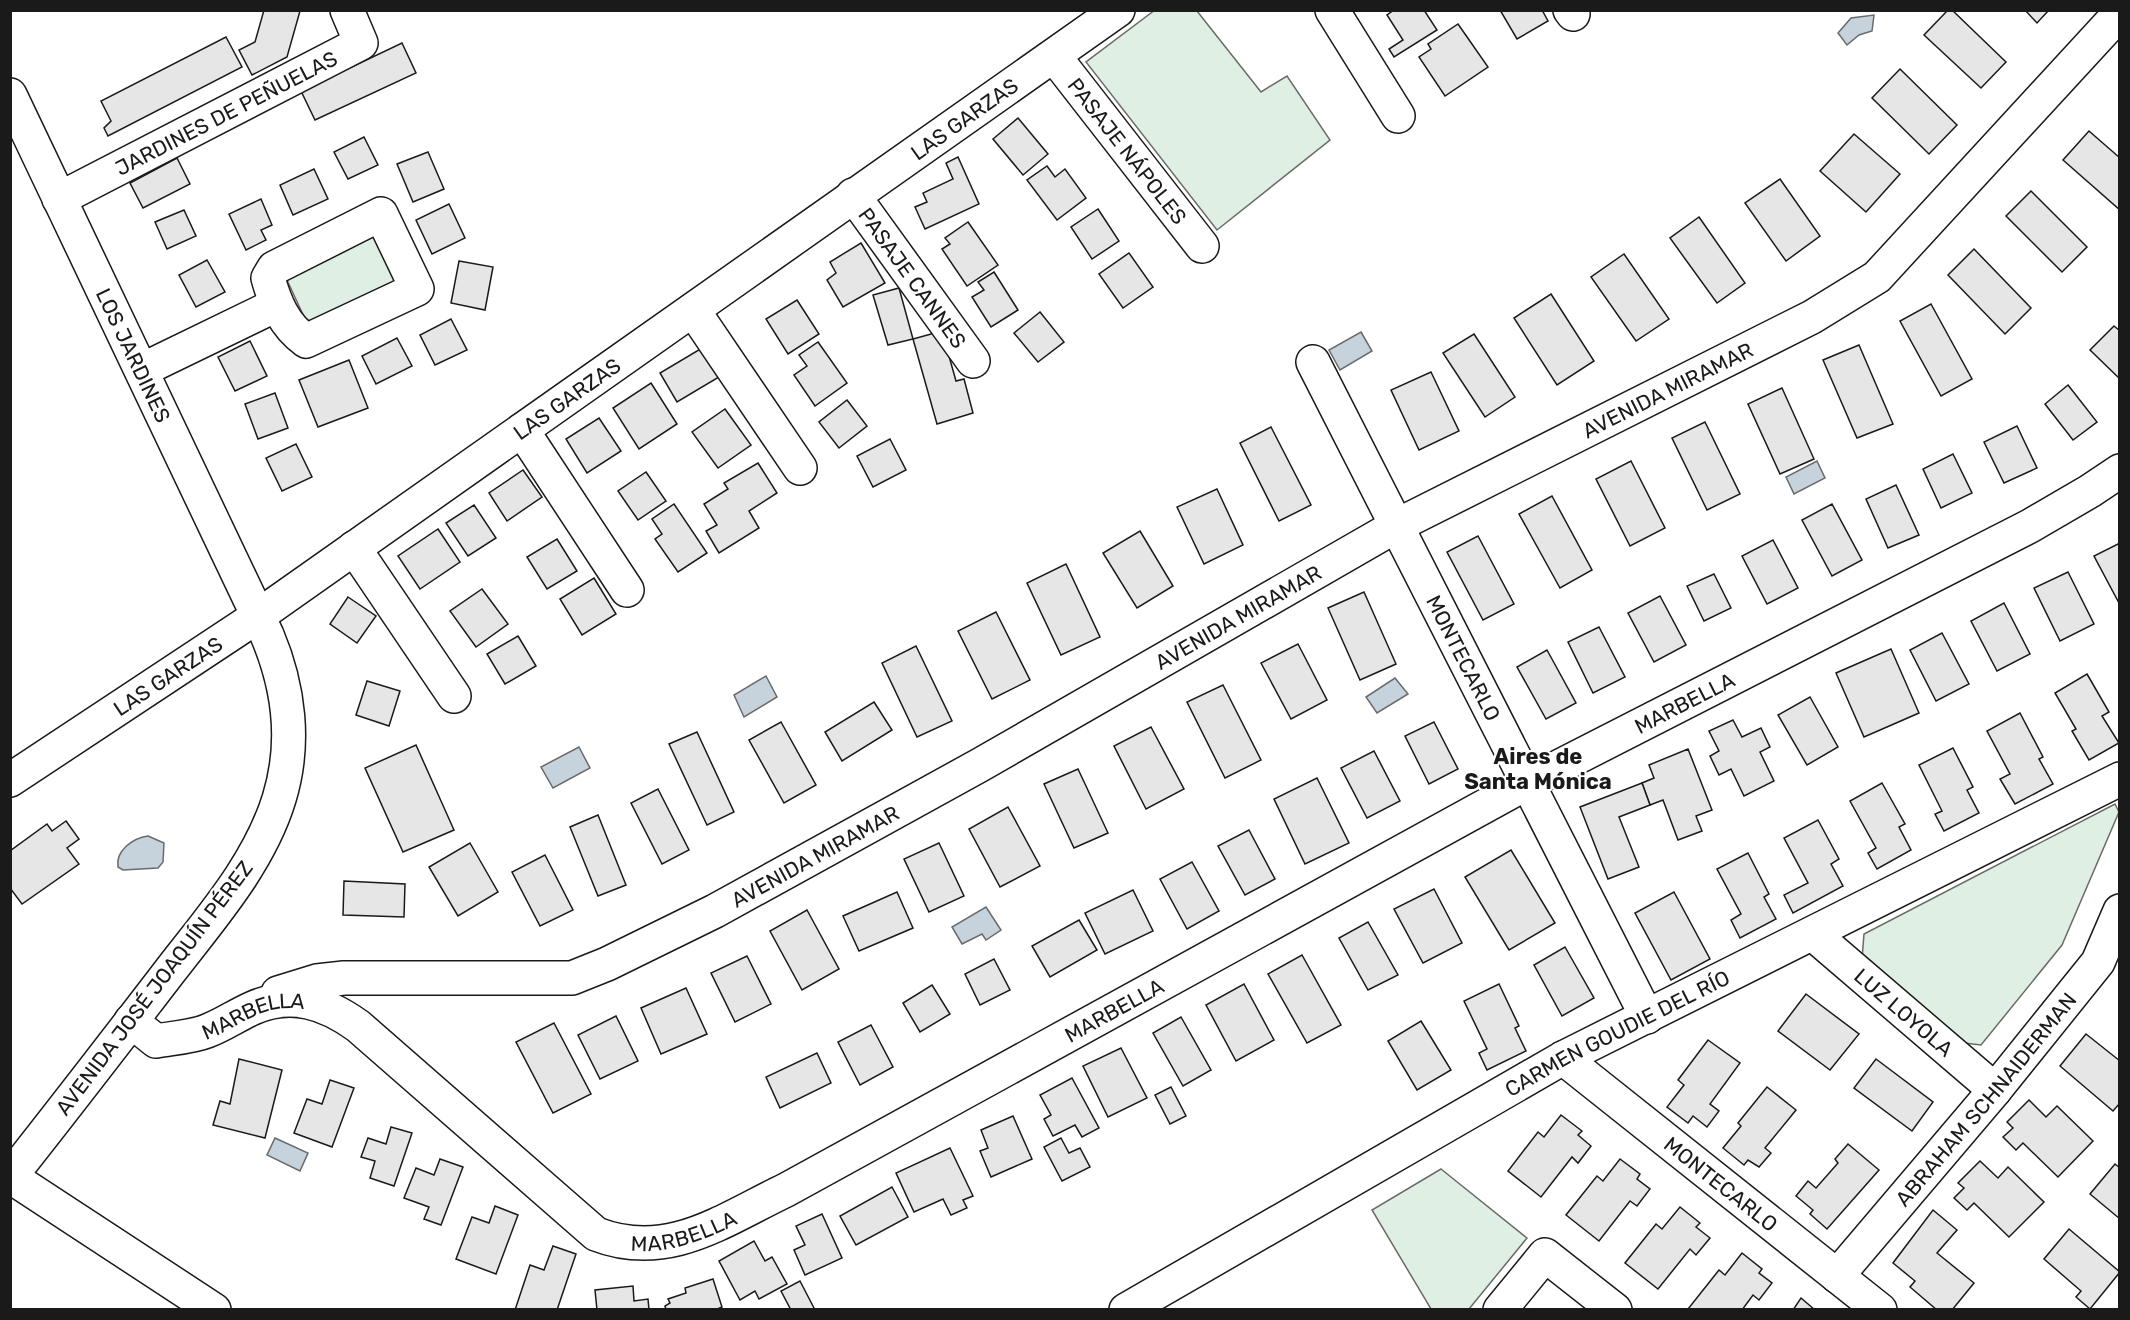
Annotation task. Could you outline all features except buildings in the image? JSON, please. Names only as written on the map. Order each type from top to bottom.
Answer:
[{"type":"street","name":"JARDINES DE PEÑUELAS","points":[[59,200],[362,43],[347,10]]},
{"type":"street","name":"LAS GARZAS","points":[[10,780],[258,616],[1118,10]]},
{"type":"street","points":[[1332,10],[1398,116]]},
{"type":"street","name":"AVENIDA MIRAMAR","points":[[256,1007],[284,989],[317,981],[373,978],[548,980],[572,978],[598,968],[715,911],[970,771],[1396,526],[1812,317],[1877,277],[2120,14]]},
{"type":"street","name":"PASAJE NÁPOLES","points":[[1054,56],[1202,246]]},
{"type":"street","name":"LOS JARDINES","points":[[10,96],[258,616]]},
{"type":"street","name":"PASAJE CANNES","points":[[853,195],[973,361]]},
{"type":"street","points":[[142,370],[276,305]]},
{"type":"street","points":[[693,310],[800,468]]},
{"type":"street","name":"MONTECARLO","points":[[1312,362],[1647,1017]]},
{"type":"street","points":[[522,430],[627,590]]},
{"type":"street","name":"MARBELLA","points":[[131,1021],[156,1041],[206,1032],[256,1007],[293,1001],[317,1003],[334,1009],[358,1026],[596,1234],[633,1244],[679,1241],[786,1190],[1527,783],[2030,526],[2120,471]]},
{"type":"street","points":[[354,548],[454,696]]},
{"type":"street","name":"AVENIDA JOSÉ JOAQUÍN PÉREZ","points":[[10,1177],[216,911],[264,836],[280,798],[288,749],[286,696],[276,654],[258,616]]},
{"type":"street","name":"CARMEN GOUDIE DEL RÍO","points":[[1126,1310],[1563,1058],[2120,779]]},
{"type":"street","name":"ABRAHAM SCHNAIDERMAN","points":[[1837,1276],[1995,1090],[2098,962],[2120,911]]},
{"type":"street","name":"LUZ LOYOLA","points":[[1813,934],[1995,1090]]},
{"type":"street","name":"MONTECARLO","points":[[1563,1058],[1880,1310]]},
{"type":"street","points":[[10,1177],[214,1310]]},
{"type":"street","points":[[1500,1310],[1545,1255],[1615,1310]]},
{"type":"green space","points":[[1155,10],[1197,11],[1261,92],[1287,76],[1330,140],[1217,230],[1086,62]]},
{"type":"green space","points":[[368,229],[380,234],[398,272],[393,285],[317,324],[305,319],[287,280],[291,266]]},
{"type":"green space","points":[[2115,804],[2119,812],[2062,945],[1981,1045],[1964,1043],[1862,959],[1864,934]]},
{"type":"green space","points":[[1441,1169],[1527,1238],[1469,1309],[1431,1309],[1372,1210]]},
{"type":"shaded area","points":[[1874,15],[1872,31],[1859,35],[1847,45],[1838,33],[1851,18]]},
{"type":"shaded area","points":[[1361,332],[1372,351],[1340,370],[1329,350]]},
{"type":"shaded area","points":[[1817,461],[1825,478],[1794,494],[1786,477]]},
{"type":"shaded area","points":[[766,676],[777,697],[744,717],[734,695]]},
{"type":"shaded area","points":[[1395,678],[1408,694],[1377,713],[1366,697]]},
{"type":"shaded area","points":[[579,747],[590,768],[553,788],[541,767]]},
{"type":"shaded area","points":[[148,836],[164,843],[163,862],[158,868],[123,870],[118,867],[119,856],[126,846],[137,839]]},
{"type":"shaded area","points":[[986,907],[1001,930],[986,940],[982,934],[962,944],[952,927]]},
{"type":"shaded area","points":[[275,1138],[308,1153],[300,1171],[267,1155]]},
{"type":"district","name":"Aires de Santa Mónica","points":[[1538,768]]}]
